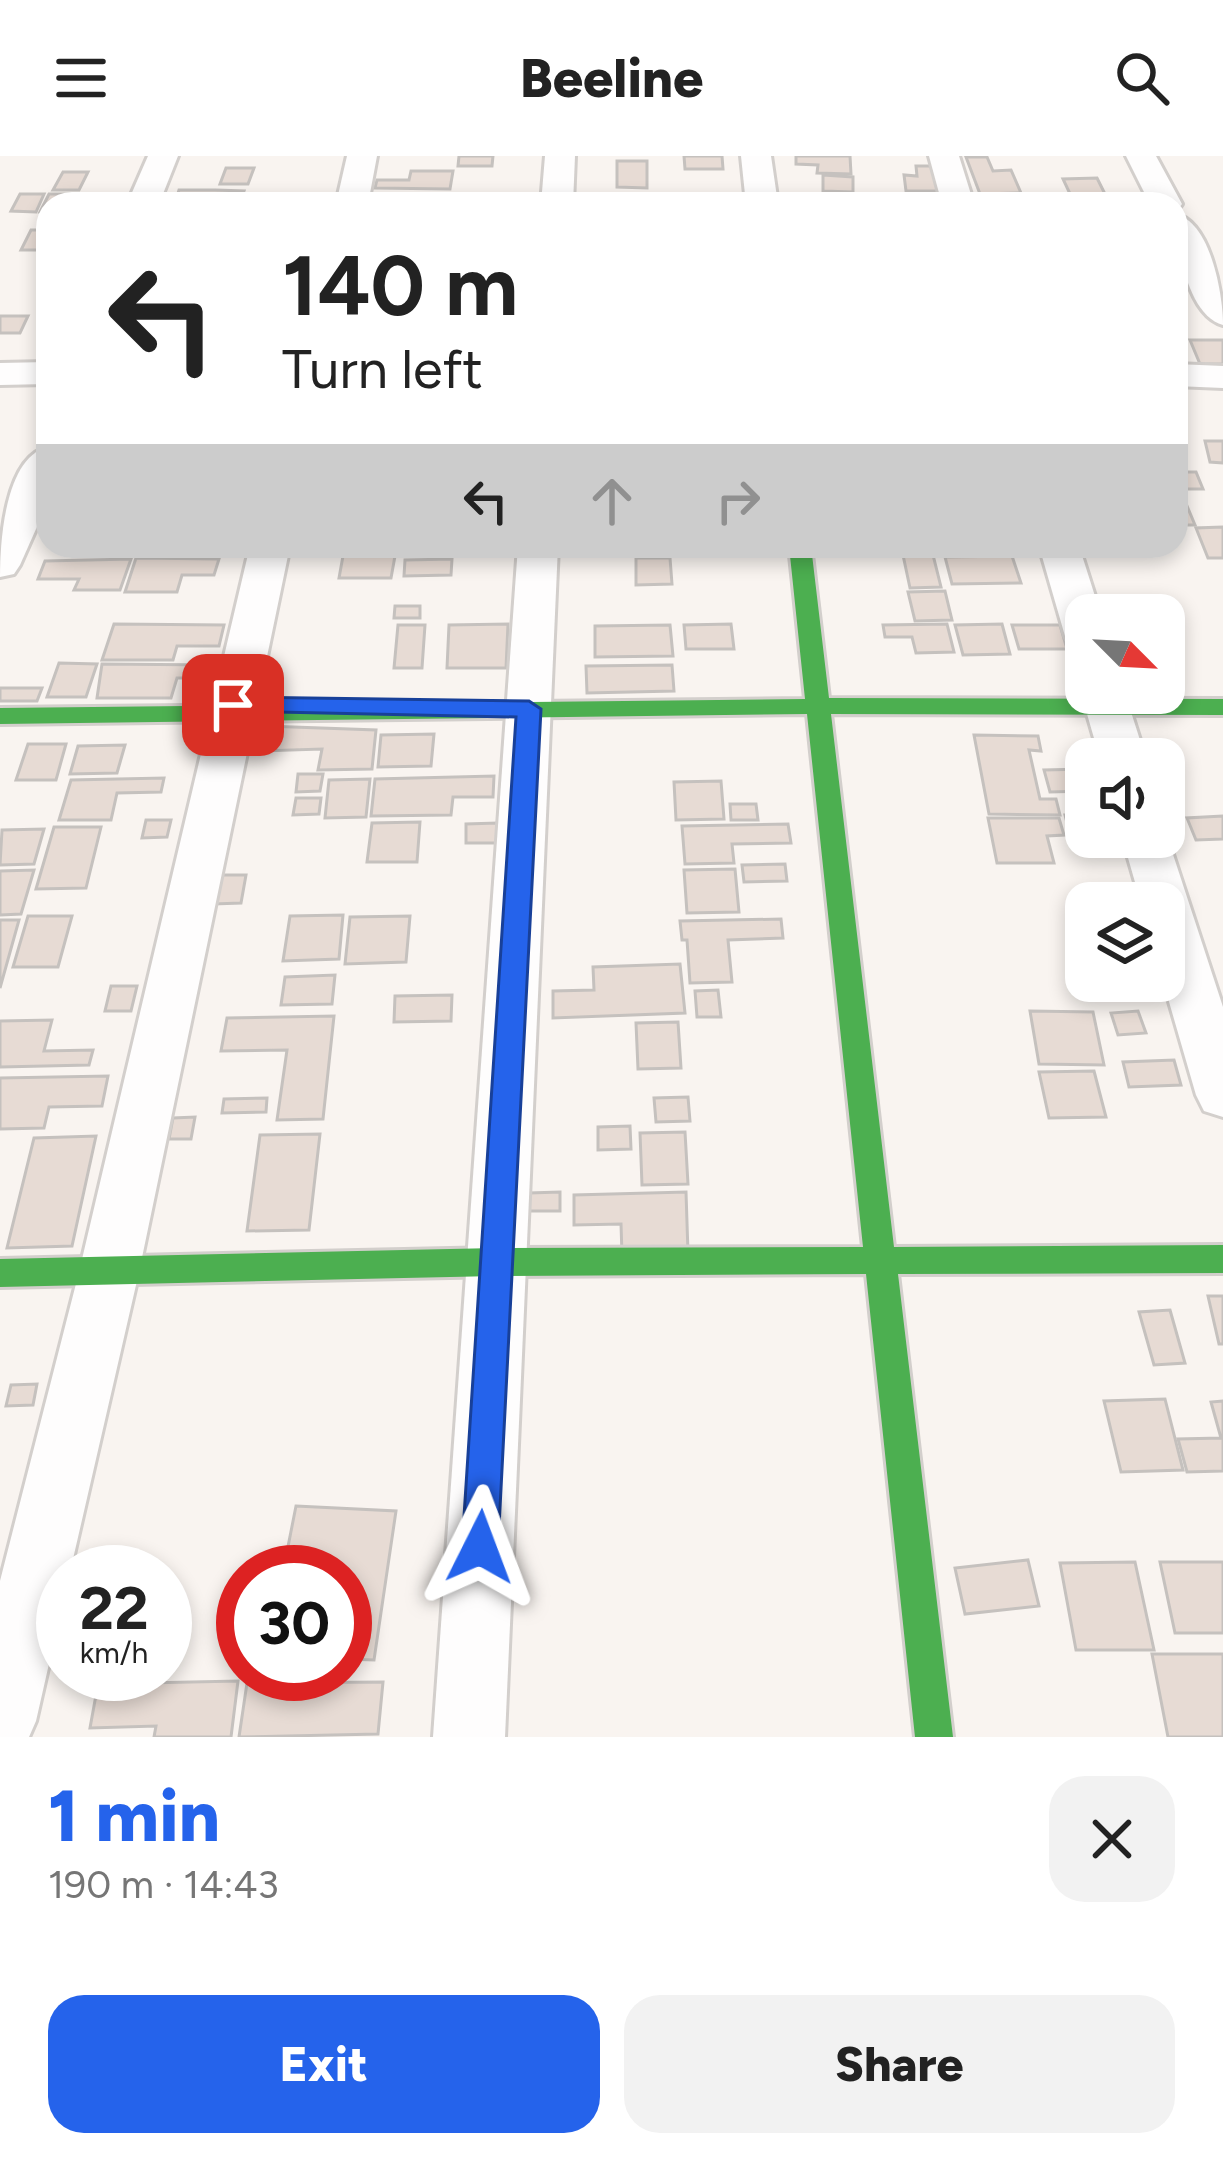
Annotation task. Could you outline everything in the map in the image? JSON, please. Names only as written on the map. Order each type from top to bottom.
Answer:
[{"type":"street","points":[[148,192],[164,156]]},
{"type":"street","points":[[354,192],[362,156]]},
{"type":"street","points":[[558,192],[560,156]]},
{"type":"street","points":[[756,156],[760,192]]},
{"type":"street","points":[[944,156],[954,192]]},
{"type":"street","points":[[1141,156],[1160,192]]},
{"type":"street","points":[[1188,247],[1223,315]]},
{"type":"street","points":[[0,374],[36,374]]},
{"type":"street","points":[[1188,376],[1223,377]]},
{"type":"street","points":[[0,565],[36,485]]},
{"type":"street","points":[[0,1721],[109,1272],[267,558]]},
{"type":"street","points":[[469,1737],[537,558]]},
{"type":"street","points":[[801,558],[934,1737]]},
{"type":"street","points":[[1063,558],[1074,594]]},
{"type":"street","points":[[0,716],[233,705],[818,707],[1065,699]]},
{"type":"street","points":[[1185,704],[1223,707]]},
{"type":"street","points":[[1152,858],[1223,1095]]},
{"type":"street","points":[[0,1273],[496,1262],[1223,1259]]},
{"type":"building","points":[[459,156],[493,156],[492,166],[458,166]]},
{"type":"building","points":[[684,156],[722,156],[723,169],[685,169]]},
{"type":"building","points":[[796,156],[850,156],[851,174],[817,173],[818,165],[796,164]]},
{"type":"building","points":[[966,157],[987,157],[993,171],[1011,170],[1021,192],[979,192]]},
{"type":"building","points":[[617,161],[647,161],[647,188],[617,187]]},
{"type":"building","points":[[916,166],[934,166],[937,191],[906,191],[904,175],[917,176]]},
{"type":"building","points":[[226,168],[254,168],[248,184],[220,184]]},
{"type":"building","points":[[411,171],[453,171],[450,189],[375,188],[377,180],[409,180]]},
{"type":"building","points":[[63,172],[88,172],[79,190],[53,190]]},
{"type":"building","points":[[823,175],[853,177],[853,192],[823,191]]},
{"type":"building","points":[[1097,178],[1104,192],[1069,192],[1063,179]]},
{"type":"building","points":[[179,190],[244,191],[244,192]]},
{"type":"building","points":[[20,194],[36,194],[36,212],[11,211]]},
{"type":"building","points":[[31,230],[36,230],[36,250],[21,250]]},
{"type":"building","points":[[0,316],[28,316],[20,333],[0,333]]},
{"type":"building","points":[[1190,340],[1223,340],[1223,364],[1200,364]]},
{"type":"building","points":[[1205,441],[1223,441],[1223,463],[1210,462]]},
{"type":"building","points":[[1188,472],[1196,472],[1203,489],[1188,489]]},
{"type":"building","points":[[1223,527],[1223,558],[1208,558],[1196,528]]},
{"type":"building","points":[[136,558],[219,559],[214,575],[182,575],[177,592],[125,592]]},
{"type":"building","points":[[343,558],[395,558],[391,578],[339,578]]},
{"type":"building","points":[[636,558],[670,558],[672,584],[636,585]]},
{"type":"building","points":[[904,558],[934,558],[941,587],[910,588]]},
{"type":"building","points":[[945,558],[1013,558],[1021,583],[952,584]]},
{"type":"building","points":[[131,559],[120,590],[74,590],[79,579],[38,579],[45,561]]},
{"type":"building","points":[[452,559],[451,575],[404,576],[405,560]]},
{"type":"building","points":[[945,591],[952,620],[915,621],[908,592]]},
{"type":"building","points":[[395,606],[420,606],[420,618],[394,618]]},
{"type":"building","points":[[114,624],[224,625],[219,646],[177,646],[173,660],[102,660]]},
{"type":"building","points":[[508,624],[506,668],[447,668],[449,625]]},
{"type":"building","points":[[731,624],[734,649],[686,649],[684,625]]},
{"type":"building","points":[[947,624],[954,652],[916,653],[912,637],[885,637],[883,625]]},
{"type":"building","points":[[1002,624],[1010,654],[963,655],[955,625]]},
{"type":"building","points":[[398,625],[425,625],[422,668],[394,668]]},
{"type":"building","points":[[670,625],[673,656],[595,657],[595,626]]},
{"type":"building","points":[[1012,625],[1060,625],[1065,649],[1019,649]]},
{"type":"building","points":[[59,663],[97,664],[86,697],[47,697]]},
{"type":"building","points":[[102,664],[214,665],[210,678],[177,678],[171,698],[97,698]]},
{"type":"building","points":[[672,665],[674,691],[587,693],[586,666]]},
{"type":"building","points":[[0,688],[42,688],[37,701],[0,701]]},
{"type":"building","points":[[265,726],[376,730],[372,769],[318,770],[322,749],[260,751]]},
{"type":"building","points":[[434,734],[431,766],[378,767],[381,735]]},
{"type":"building","points":[[974,735],[1038,736],[1041,751],[1029,750],[1040,799],[1056,799],[1060,815],[989,814]]},
{"type":"building","points":[[28,744],[66,744],[56,780],[16,780]]},
{"type":"building","points":[[125,745],[117,773],[70,774],[78,746]]},
{"type":"building","points":[[1044,770],[1065,770],[1065,792],[1050,792]]},
{"type":"building","points":[[298,774],[323,774],[320,791],[296,792]]},
{"type":"building","points":[[494,776],[493,797],[453,797],[451,815],[371,816],[375,779]]},
{"type":"building","points":[[164,778],[161,792],[117,793],[111,820],[59,820],[71,780]]},
{"type":"building","points":[[370,779],[366,817],[325,818],[329,780]]},
{"type":"building","points":[[721,781],[724,819],[676,820],[674,782]]},
{"type":"building","points":[[296,798],[321,798],[319,814],[293,815]]},
{"type":"building","points":[[730,804],[756,804],[758,820],[731,820]]},
{"type":"building","points":[[1223,816],[1223,839],[1196,840],[1187,818]]},
{"type":"building","points":[[988,818],[1059,818],[1064,835],[1047,836],[1054,863],[997,863]]},
{"type":"building","points":[[146,820],[171,820],[167,837],[142,838]]},
{"type":"building","points":[[420,822],[417,862],[367,862],[372,823]]},
{"type":"building","points":[[497,823],[497,843],[466,843],[466,824]]},
{"type":"building","points":[[788,824],[791,843],[732,844],[734,863],[685,864],[682,826]]},
{"type":"building","points":[[54,827],[101,827],[86,888],[36,889]]},
{"type":"building","points":[[44,829],[34,864],[0,865],[2,830]]},
{"type":"building","points":[[785,864],[787,881],[744,882],[742,865]]},
{"type":"building","points":[[735,869],[739,912],[687,913],[684,870]]},
{"type":"building","points":[[34,870],[21,914],[0,915],[0,871]]},
{"type":"building","points":[[219,875],[246,875],[241,903],[214,904]]},
{"type":"building","points":[[343,915],[339,959],[283,961],[290,916]]},
{"type":"building","points":[[28,916],[72,916],[58,967],[13,967]]},
{"type":"building","points":[[410,916],[406,962],[345,964],[350,917]]},
{"type":"building","points":[[781,919],[783,938],[728,940],[732,982],[690,983],[687,940],[682,940],[680,921]]},
{"type":"building","points":[[0,920],[19,920],[0,988]]},
{"type":"building","points":[[680,964],[685,1013],[553,1018],[553,991],[594,990],[593,967]]},
{"type":"building","points":[[335,975],[332,1004],[281,1005],[285,977]]},
{"type":"building","points":[[111,986],[137,986],[131,1011],[105,1011]]},
{"type":"building","points":[[718,990],[721,1017],[697,1017],[695,991]]},
{"type":"building","points":[[452,995],[451,1021],[394,1022],[395,996]]},
{"type":"building","points":[[1030,1011],[1093,1012],[1104,1065],[1039,1064]]},
{"type":"building","points":[[1138,1011],[1146,1033],[1118,1035],[1111,1013]]},
{"type":"building","points":[[334,1016],[323,1119],[277,1120],[287,1050],[221,1051],[227,1018]]},
{"type":"building","points":[[52,1020],[44,1051],[93,1050],[89,1065],[0,1067],[0,1021]]},
{"type":"building","points":[[678,1022],[681,1068],[638,1069],[636,1023]]},
{"type":"building","points":[[1174,1060],[1181,1085],[1129,1087],[1123,1062]]},
{"type":"building","points":[[1094,1071],[1106,1117],[1049,1118],[1039,1072]]},
{"type":"building","points":[[108,1076],[102,1106],[49,1107],[44,1128],[0,1129],[0,1078]]},
{"type":"building","points":[[688,1097],[690,1121],[656,1122],[654,1098]]},
{"type":"building","points":[[267,1098],[266,1112],[222,1113],[224,1099]]},
{"type":"building","points":[[195,1117],[191,1139],[169,1139],[173,1118]]},
{"type":"building","points":[[630,1126],[631,1149],[598,1150],[598,1127]]},
{"type":"building","points":[[685,1132],[688,1184],[642,1185],[640,1133]]},
{"type":"building","points":[[320,1134],[309,1230],[247,1231],[260,1135]]},
{"type":"building","points":[[96,1136],[72,1246],[7,1248],[34,1138]]},
{"type":"building","points":[[560,1192],[560,1211],[528,1211],[529,1193]]},
{"type":"building","points":[[686,1192],[688,1253],[622,1255],[621,1224],[574,1225],[574,1195]]},
{"type":"building","points":[[1208,1296],[1223,1296],[1223,1344],[1219,1344]]},
{"type":"building","points":[[1170,1310],[1185,1363],[1154,1365],[1139,1312]]},
{"type":"building","points":[[37,1384],[33,1405],[6,1406],[11,1385]]},
{"type":"building","points":[[1165,1399],[1183,1470],[1121,1472],[1104,1401]]},
{"type":"building","points":[[1223,1401],[1223,1471],[1187,1472],[1178,1439],[1221,1438],[1211,1402]]},
{"type":"building","points":[[296,1506],[396,1511],[374,1660],[372,1545],[288,1545]]},
{"type":"building","points":[[1028,1560],[1039,1606],[965,1614],[955,1568]]},
{"type":"building","points":[[1135,1562],[1154,1650],[1076,1650],[1060,1563]]},
{"type":"building","points":[[1160,1562],[1223,1562],[1223,1633],[1175,1633]]},
{"type":"building","points":[[1152,1654],[1223,1654],[1223,1737],[1168,1737]]},
{"type":"building","points":[[216,1681],[216,1701],[236,1701],[231,1737],[154,1737],[156,1726],[90,1728],[95,1701],[192,1701],[192,1682]]},
{"type":"building","points":[[372,1682],[383,1682],[378,1734],[239,1737],[244,1701],[372,1701]]},
{"type":"traffic: fast","points":[[801,558],[934,1737]]},
{"type":"traffic: fast","points":[[0,716],[1018,704],[1223,707]]},
{"type":"traffic: fast","points":[[0,1273],[496,1262],[1223,1259]]},
{"type":"route","points":[[233,705],[529,709],[480,1547]]}]
